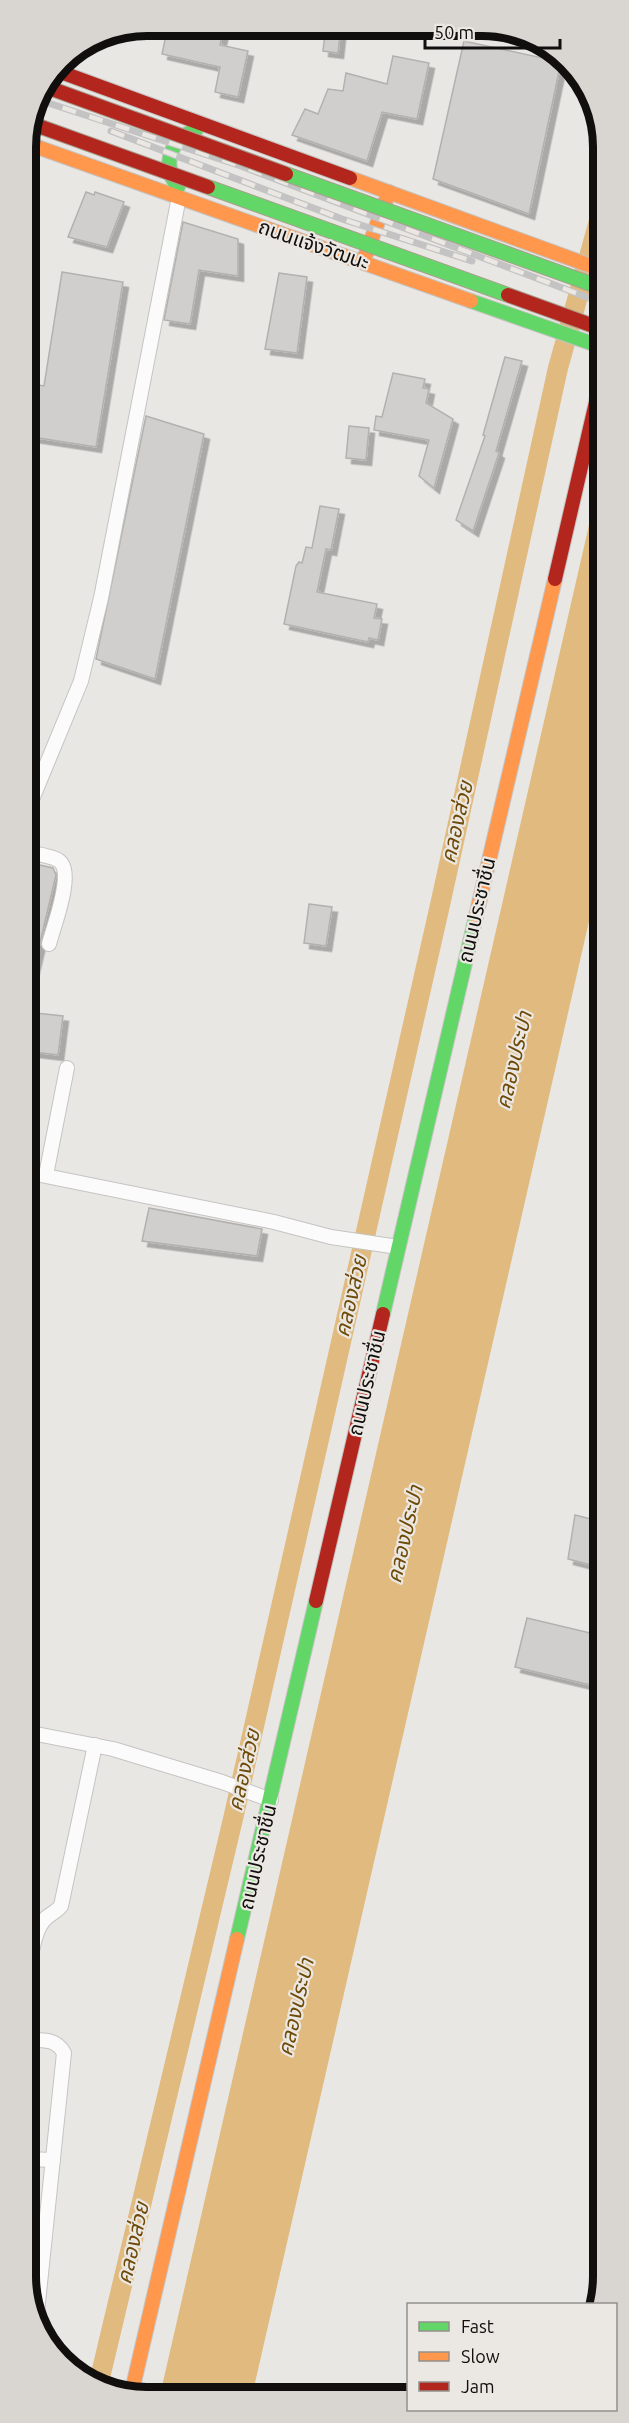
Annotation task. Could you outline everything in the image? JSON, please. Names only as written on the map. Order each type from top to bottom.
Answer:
[{"type":"main road","points":[[65,73],[593,266]]},
{"type":"main road","points":[[53,89],[593,285]]},
{"type":"main road","points":[[114,174],[142,170],[154,158],[161,137],[159,118],[145,102]]},
{"type":"main road","name":"ถนนแจ้งวัฒนะ","points":[[38,126],[593,325]]},
{"type":"main road","points":[[185,199],[173,183],[167,162],[174,142],[192,130],[216,127]]},
{"type":"main road","name":"ถนนแจ้งวัฒนะ","points":[[36,147],[593,344]]},
{"type":"main road","points":[[363,262],[389,192]]},
{"type":"main road","name":"ถนนประชาชื่น","points":[[133,2386],[392,1246],[593,413]]},
{"type":"street","points":[[36,790],[81,681],[101,598],[185,199]]},
{"type":"street","points":[[36,854],[58,860],[64,867],[64,887],[48,944]]},
{"type":"street","points":[[46,1175],[67,1068]]},
{"type":"street","points":[[36,1174],[357,1241],[392,1246]]},
{"type":"street","points":[[36,1734],[95,1745],[222,1782],[266,1798]]},
{"type":"street","points":[[36,1936],[45,1919],[56,1913],[61,1906],[95,1745]]},
{"type":"street","points":[[36,2040],[50,2040],[60,2045],[64,2053],[39,2299]]},
{"type":"street","points":[[36,2159],[53,2160]]},
{"type":"street","points":[[36,2268],[42,2268]]},
{"type":"water","name":"คลองประปา","points":[[593,508],[593,904],[254,2387],[162,2387]]},
{"type":"building","points":[[166,36],[222,36],[220,45],[248,51],[238,97],[215,92],[220,67],[162,54]]},
{"type":"building","points":[[325,36],[340,36],[338,53],[323,51]]},
{"type":"building","points":[[464,41],[550,60],[560,69],[529,214],[433,179]]},
{"type":"building","points":[[393,56],[429,63],[417,119],[382,112],[367,161],[292,135],[305,109],[318,114],[328,89],[343,91],[346,73],[387,84]]},
{"type":"building","points":[[86,192],[94,195],[95,192],[124,202],[107,247],[68,237]]},
{"type":"building","points":[[183,222],[238,239],[238,276],[199,270],[190,324],[164,320]]},
{"type":"building","points":[[62,272],[123,282],[96,447],[36,438],[36,385],[44,386]]},
{"type":"building","points":[[279,273],[307,277],[297,353],[265,349]]},
{"type":"building","points":[[505,357],[522,361],[496,451],[499,453],[473,531],[456,520],[485,436],[483,435]]},
{"type":"building","points":[[393,373],[425,379],[423,388],[429,389],[426,403],[453,419],[434,488],[419,476],[429,440],[374,430],[376,416],[382,417]]},
{"type":"building","points":[[146,416],[204,434],[155,679],[96,659]]},
{"type":"building","points":[[349,426],[369,428],[366,460],[346,458]]},
{"type":"building","points":[[320,506],[339,509],[331,550],[326,549],[317,592],[377,604],[374,618],[382,619],[378,640],[369,638],[368,642],[284,624],[296,566],[299,562],[302,563],[306,547],[312,548]]},
{"type":"building","points":[[36,864],[53,868],[56,875],[36,959]]},
{"type":"building","points":[[309,904],[332,907],[326,946],[304,943]]},
{"type":"building","points":[[36,1013],[63,1016],[58,1055],[36,1052]]},
{"type":"building","points":[[149,1208],[262,1229],[257,1256],[142,1241]]},
{"type":"building","points":[[575,1515],[593,1520],[593,1565],[568,1559]]},
{"type":"building","points":[[527,1618],[593,1634],[593,1686],[515,1667]]},
{"type":"waterway","name":"คลองส่วย","points":[[100,2376],[233,1819],[440,905],[558,368],[593,242]]},
{"type":"railway","points":[[45,102],[241,166],[593,300]]},
{"type":"railway","points":[[111,131],[342,219],[472,261]]},
{"type":"traffic: fast","points":[[178,187],[170,170],[171,154],[174,146],[180,140],[196,130]]},
{"type":"traffic: fast","points":[[286,174],[593,285]]},
{"type":"traffic: fast","points":[[208,187],[508,295]]},
{"type":"traffic: fast","points":[[471,301],[593,344]]},
{"type":"traffic: fast","points":[[383,1314],[476,916]]},
{"type":"traffic: fast","points":[[237,1939],[316,1601]]},
{"type":"traffic: slow","points":[[36,147],[471,301]]},
{"type":"traffic: slow","points":[[350,178],[593,267]]},
{"type":"traffic: slow","points":[[363,262],[389,192]]},
{"type":"traffic: slow","points":[[476,916],[555,579]]},
{"type":"traffic: slow","points":[[133,2386],[237,1939]]},
{"type":"traffic: jam","points":[[65,73],[350,178]]},
{"type":"traffic: jam","points":[[53,89],[286,174]]},
{"type":"traffic: jam","points":[[38,126],[208,187]]},
{"type":"traffic: jam","points":[[508,295],[593,326]]},
{"type":"traffic: jam","points":[[555,579],[593,415]]},
{"type":"traffic: jam","points":[[316,1601],[383,1314]]}]
